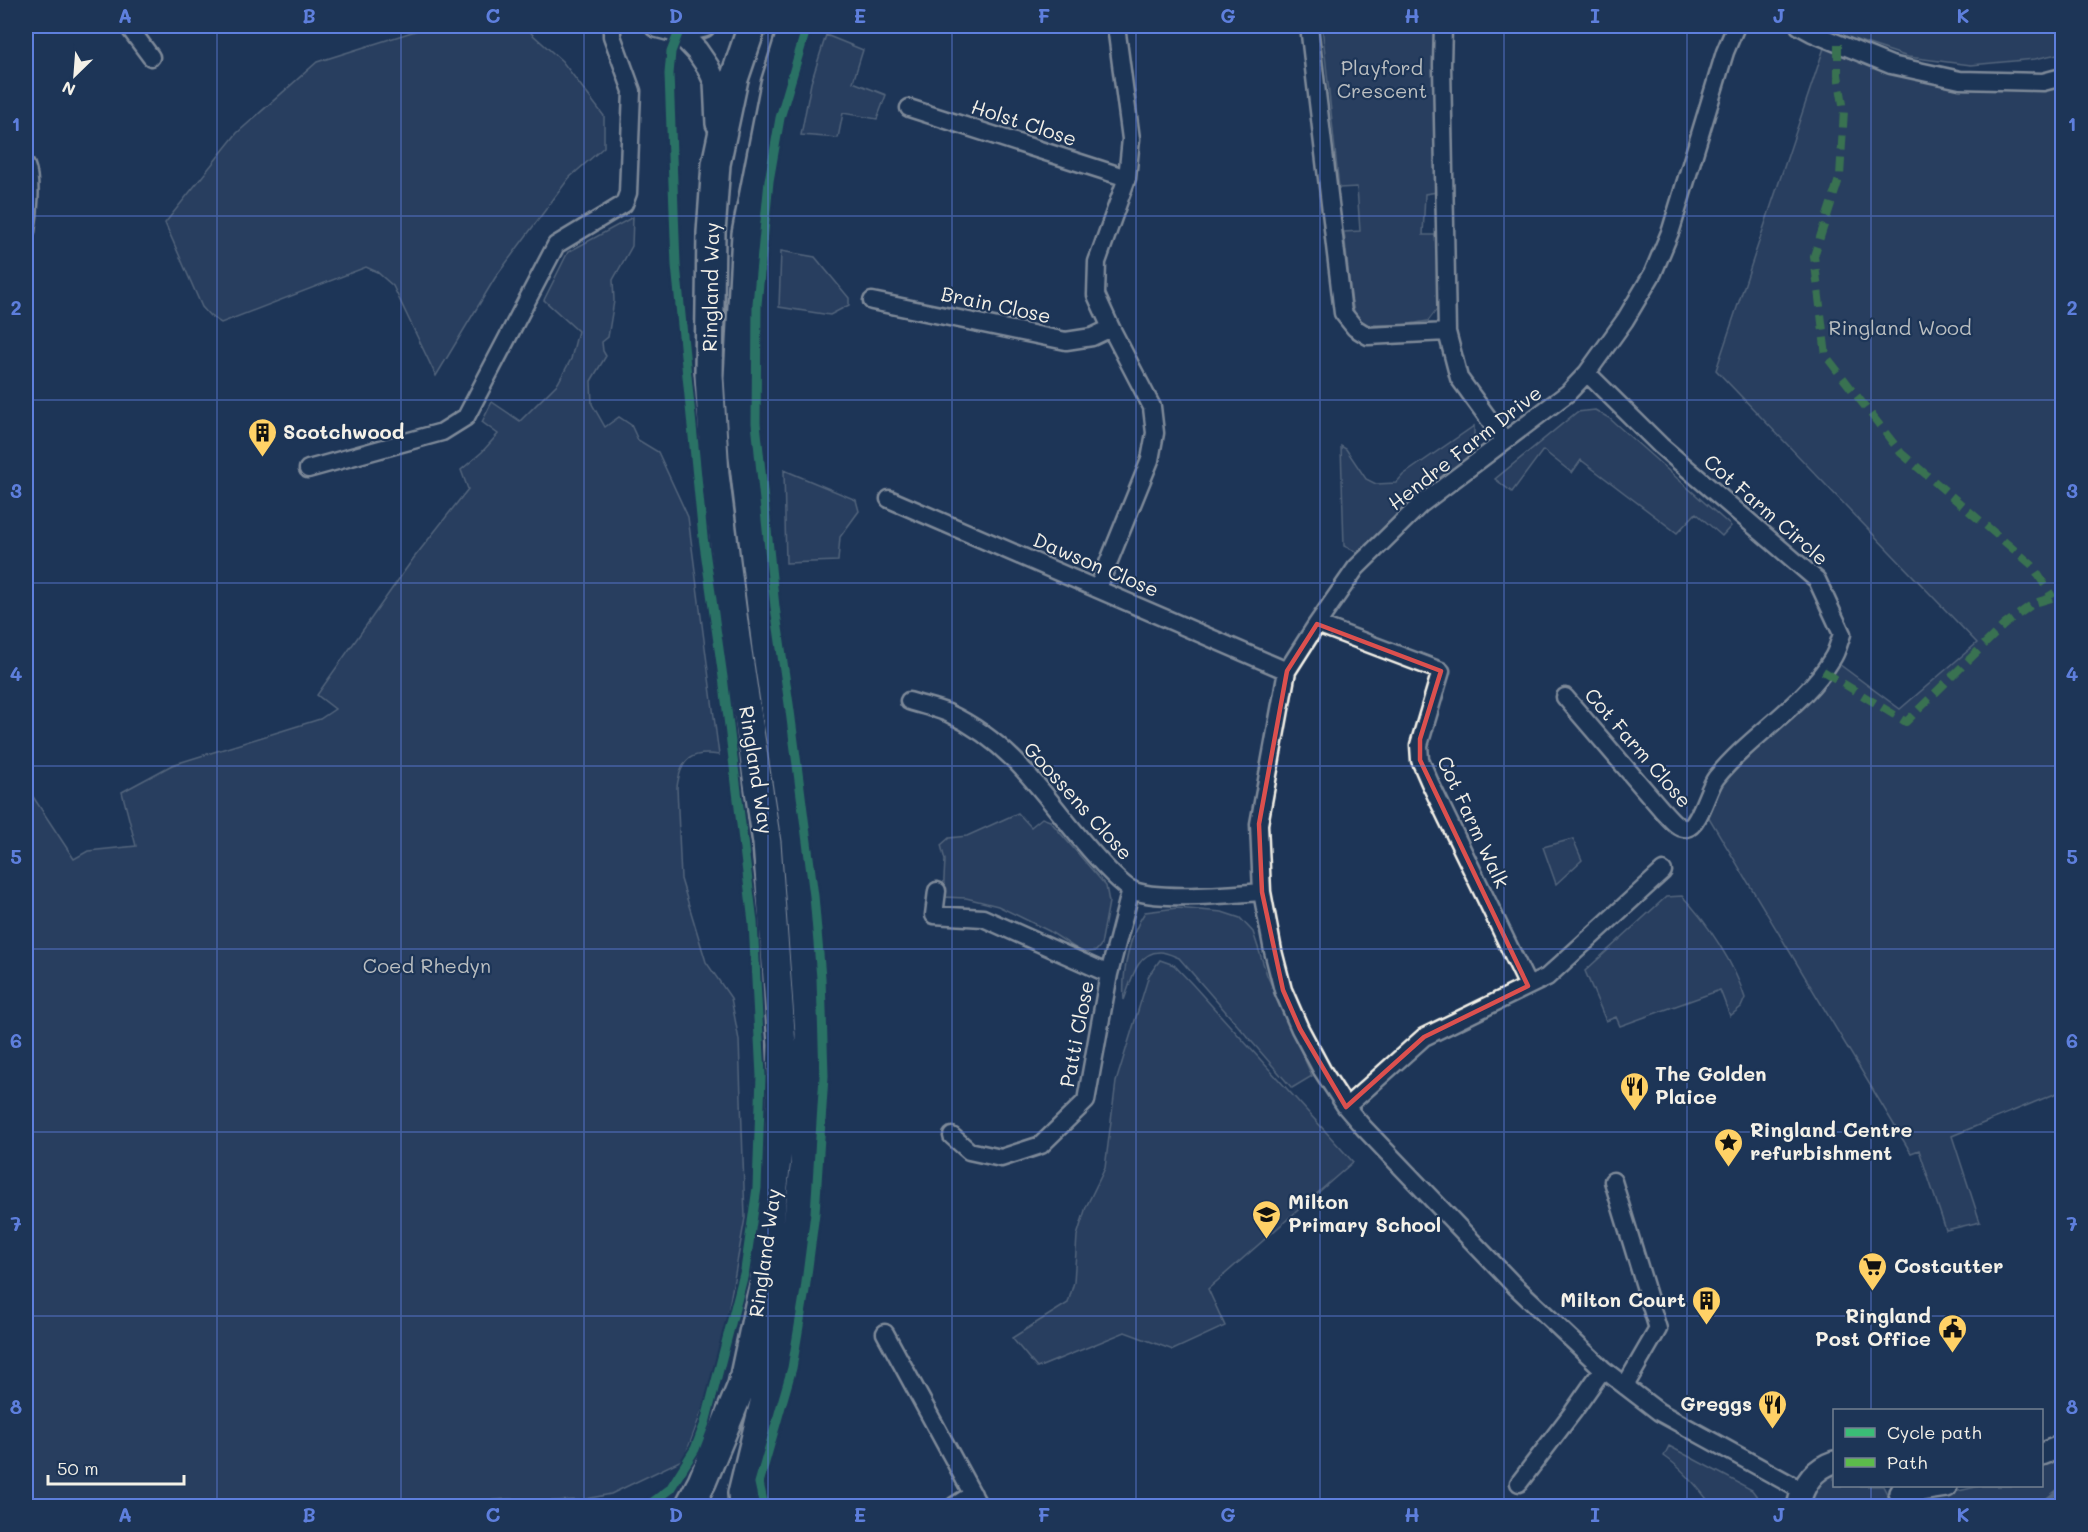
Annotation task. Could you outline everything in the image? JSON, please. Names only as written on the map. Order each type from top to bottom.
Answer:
[{"type":"main road","name":"Ringland Way","points":[[689,1506],[702,1482],[742,1385],[763,1286],[778,1150],[782,1046],[767,843],[736,638],[715,475],[709,375],[711,233],[716,164],[734,79],[752,26]]},
{"type":"main road","name":"Ringland Way","points":[[743,1506],[742,1493],[789,1288],[804,1168],[809,1046],[795,840],[757,576],[743,458],[738,378],[746,234],[774,84],[793,26]]},
{"type":"street","points":[[128,26],[152,57]]},
{"type":"street","points":[[308,469],[442,432],[466,417],[556,245],[624,204],[628,193],[633,91],[612,36],[612,26]]},
{"type":"street","points":[[656,26],[679,32],[704,26]]},
{"type":"street","points":[[1098,588],[1150,460],[1155,433],[1152,406],[1096,295],[1097,262],[1127,178],[1131,138],[1116,26]]},
{"type":"street","points":[[1309,26],[1343,313],[1355,328],[1368,336],[1448,332]]},
{"type":"street","points":[[1443,26],[1448,332],[1459,378],[1504,440]]},
{"type":"street","name":"Hendre Farm Drive","points":[[1736,26],[1725,52],[1671,230],[1653,273],[1624,320],[1587,373],[1568,393],[1420,505],[1356,568],[1287,671],[1260,824],[1262,892],[1283,990],[1305,1040],[1346,1107],[1505,1276],[1603,1369],[1659,1412],[1800,1498]]},
{"type":"street","points":[[1799,26],[1890,65],[1960,80],[2043,82],[2062,77]]},
{"type":"street","points":[[679,32],[698,51],[715,82],[716,164]]},
{"type":"street","name":"Holst Close","points":[[909,108],[1127,178]]},
{"type":"street","points":[[26,166],[29,174],[26,231]]},
{"type":"street","name":"Brain Close","points":[[872,301],[1066,341],[1092,337],[1111,328]]},
{"type":"street","name":"Cot Farm Circle","points":[[1587,373],[1661,446],[1817,580],[1842,634],[1832,659],[1806,692],[1726,765],[1714,781],[1695,824],[1687,828],[1680,827]]},
{"type":"street","name":"Dawson Close","points":[[889,499],[1287,671]]},
{"type":"street","name":"Cot Farm Walk","points":[[1317,624],[1441,671],[1420,740],[1420,760],[1528,986]]},
{"type":"street","name":"Cot Farm Close","points":[[1565,696],[1624,768],[1680,827]]},
{"type":"street","name":"Goossens Close","points":[[909,701],[946,712],[989,737],[1029,774],[1081,839],[1131,889],[1146,893],[1185,896],[1262,892]]},
{"type":"street","points":[[1346,1107],[1424,1037],[1547,977],[1663,872]]},
{"type":"street","name":"Patti Close","points":[[952,1136],[969,1151],[1001,1158],[1041,1145],[1086,1101],[1109,974],[1131,889]]},
{"type":"street","points":[[937,891],[934,915],[983,918],[1109,974]]},
{"type":"street","points":[[1613,1181],[1658,1329],[1625,1386]]},
{"type":"street","points":[[885,1333],[976,1500],[954,1506]]},
{"type":"street","points":[[1519,1483],[1603,1369]]},
{"type":"street","points":[[2043,1454],[2062,1446]]},
{"type":"street","points":[[1800,1498],[1811,1475],[1826,1464],[1833,1462]]},
{"type":"street","points":[[1899,1495],[1937,1487]]},
{"type":"highlighted area","points":[[1317,624],[1441,671],[1420,739],[1420,760],[1528,986],[1424,1037],[1346,1107],[1300,1029],[1283,990],[1262,892],[1259,824],[1287,671]]},
{"type":"green space","points":[[431,26],[527,26],[532,34],[562,61],[604,116],[604,147],[569,178],[495,278],[436,376],[393,286],[377,272],[366,267],[221,323],[210,316],[202,307],[165,223],[237,133],[317,62]]},
{"type":"green space","name":"Playford Crescent","points":[[1322,26],[1436,26],[1437,192],[1425,194],[1423,235],[1437,235],[1437,309],[1428,321],[1403,325],[1368,325],[1355,316],[1344,232],[1360,231],[1357,187],[1339,188]]},
{"type":"green space","points":[[1819,26],[2062,26],[2062,53],[2035,59],[1971,65],[1908,57]]},
{"type":"green space","points":[[826,35],[863,50],[853,82],[886,95],[877,119],[843,113],[838,138],[801,135],[811,83]]},
{"type":"green space","name":"Ringland Wood","points":[[1827,39],[1960,80],[2062,77],[2062,1091],[1952,1136],[1980,1222],[1946,1230],[1919,1150],[1911,1153],[1702,806],[1714,781],[1832,659],[1900,709],[1977,643],[1716,370]]},
{"type":"green space","name":"Coed Rhedyn","points":[[633,217],[632,246],[613,280],[614,301],[608,337],[602,342],[606,356],[591,381],[592,404],[605,427],[619,417],[631,425],[638,440],[658,452],[688,517],[719,755],[694,756],[681,769],[677,787],[681,879],[706,962],[731,998],[739,1040],[745,1218],[718,1368],[684,1459],[611,1494],[581,1500],[509,1499],[463,1502],[460,1506],[26,1506],[26,786],[74,859],[88,851],[136,846],[122,792],[172,765],[320,719],[335,709],[317,695],[413,559],[468,489],[461,470],[498,434],[482,422],[492,402],[520,421],[558,383],[571,359],[578,331],[544,300],[568,252]]},
{"type":"green space","points":[[781,251],[815,257],[849,298],[849,305],[830,315],[779,307]]},
{"type":"green space","points":[[1595,410],[1609,418],[1731,526],[1722,536],[1696,513],[1677,533],[1581,460],[1572,473],[1543,450],[1512,492],[1495,479],[1577,412]]},
{"type":"green space","points":[[1474,426],[1474,445],[1469,459],[1357,552],[1344,546],[1341,446],[1346,449],[1366,479],[1376,484],[1396,483],[1403,475]]},
{"type":"green space","points":[[784,470],[856,500],[859,511],[840,537],[838,561],[786,563]]},
{"type":"green space","points":[[1018,813],[1031,827],[1042,818],[1050,821],[1106,886],[1109,902],[1101,945],[1096,951],[1083,953],[1049,931],[998,906],[966,898],[943,897],[945,860],[941,845],[949,838],[967,836]]},
{"type":"green space","points":[[1573,839],[1582,860],[1556,884],[1543,847]]},
{"type":"green space","points":[[1682,896],[1701,917],[1727,958],[1745,998],[1741,1007],[1730,1016],[1720,990],[1620,1026],[1616,1017],[1606,1021],[1585,971],[1666,897]]},
{"type":"green space","points":[[1177,908],[1222,912],[1240,918],[1253,932],[1267,975],[1312,1076],[1292,1088],[1179,958],[1172,955],[1160,952],[1145,957],[1132,977],[1124,1000],[1124,977],[1128,954],[1139,921],[1145,912]]},
{"type":"green space","points":[[1160,960],[1174,965],[1353,1162],[1208,1289],[1225,1326],[1173,1350],[1125,1332],[1037,1368],[1012,1338],[1068,1303],[1074,1282],[1077,1236],[1086,1207],[1105,1168],[1116,1082],[1149,975]]},
{"type":"green space","points":[[1669,1446],[1752,1490],[1764,1506],[1712,1506],[1690,1479],[1664,1456]]},
{"type":"green space","points":[[2062,1454],[2062,1506],[1924,1506],[1933,1497],[1976,1487],[2043,1487],[2043,1462]]},
{"type":"green space","points":[[1833,1473],[1833,1487],[1884,1487],[1891,1506],[1807,1506],[1818,1482]]},
{"type":"waterway","points":[[2040,1506],[2062,1488]]},
{"type":"marked path","points":[[1838,44],[1838,75],[1844,110],[1840,176],[1814,256],[1826,356],[1901,453],[2032,565],[2053,598]]},
{"type":"marked path","points":[[1823,671],[1906,722],[2004,625],[2034,603],[2062,595]]},
{"type":"cycle path","points":[[647,1506],[670,1489],[695,1449],[705,1423],[745,1270],[757,1188],[761,1076],[753,922],[723,677],[703,537],[676,265],[669,74],[671,52],[681,26]]},
{"type":"cycle path","points":[[764,1506],[759,1483],[792,1368],[805,1290],[815,1213],[824,1076],[821,978],[814,896],[775,607],[756,423],[757,304],[769,181],[780,118],[807,26]]},
{"type":"place","name":"Scotchwood","points":[[262,458]]},
{"type":"place","name":"The Golden Plaice","points":[[1634,1112]]},
{"type":"place","name":"Ringland Centre refurbishment","points":[[1729,1168]]},
{"type":"place","name":"Milton Primary School","points":[[1267,1240]]},
{"type":"place","name":"Costcutter","points":[[1873,1292]]},
{"type":"place","name":"Milton Court","points":[[1707,1326]]},
{"type":"place","name":"Ringland Post Office","points":[[1952,1354]]},
{"type":"place","name":"Greggs","points":[[1773,1430]]}]
